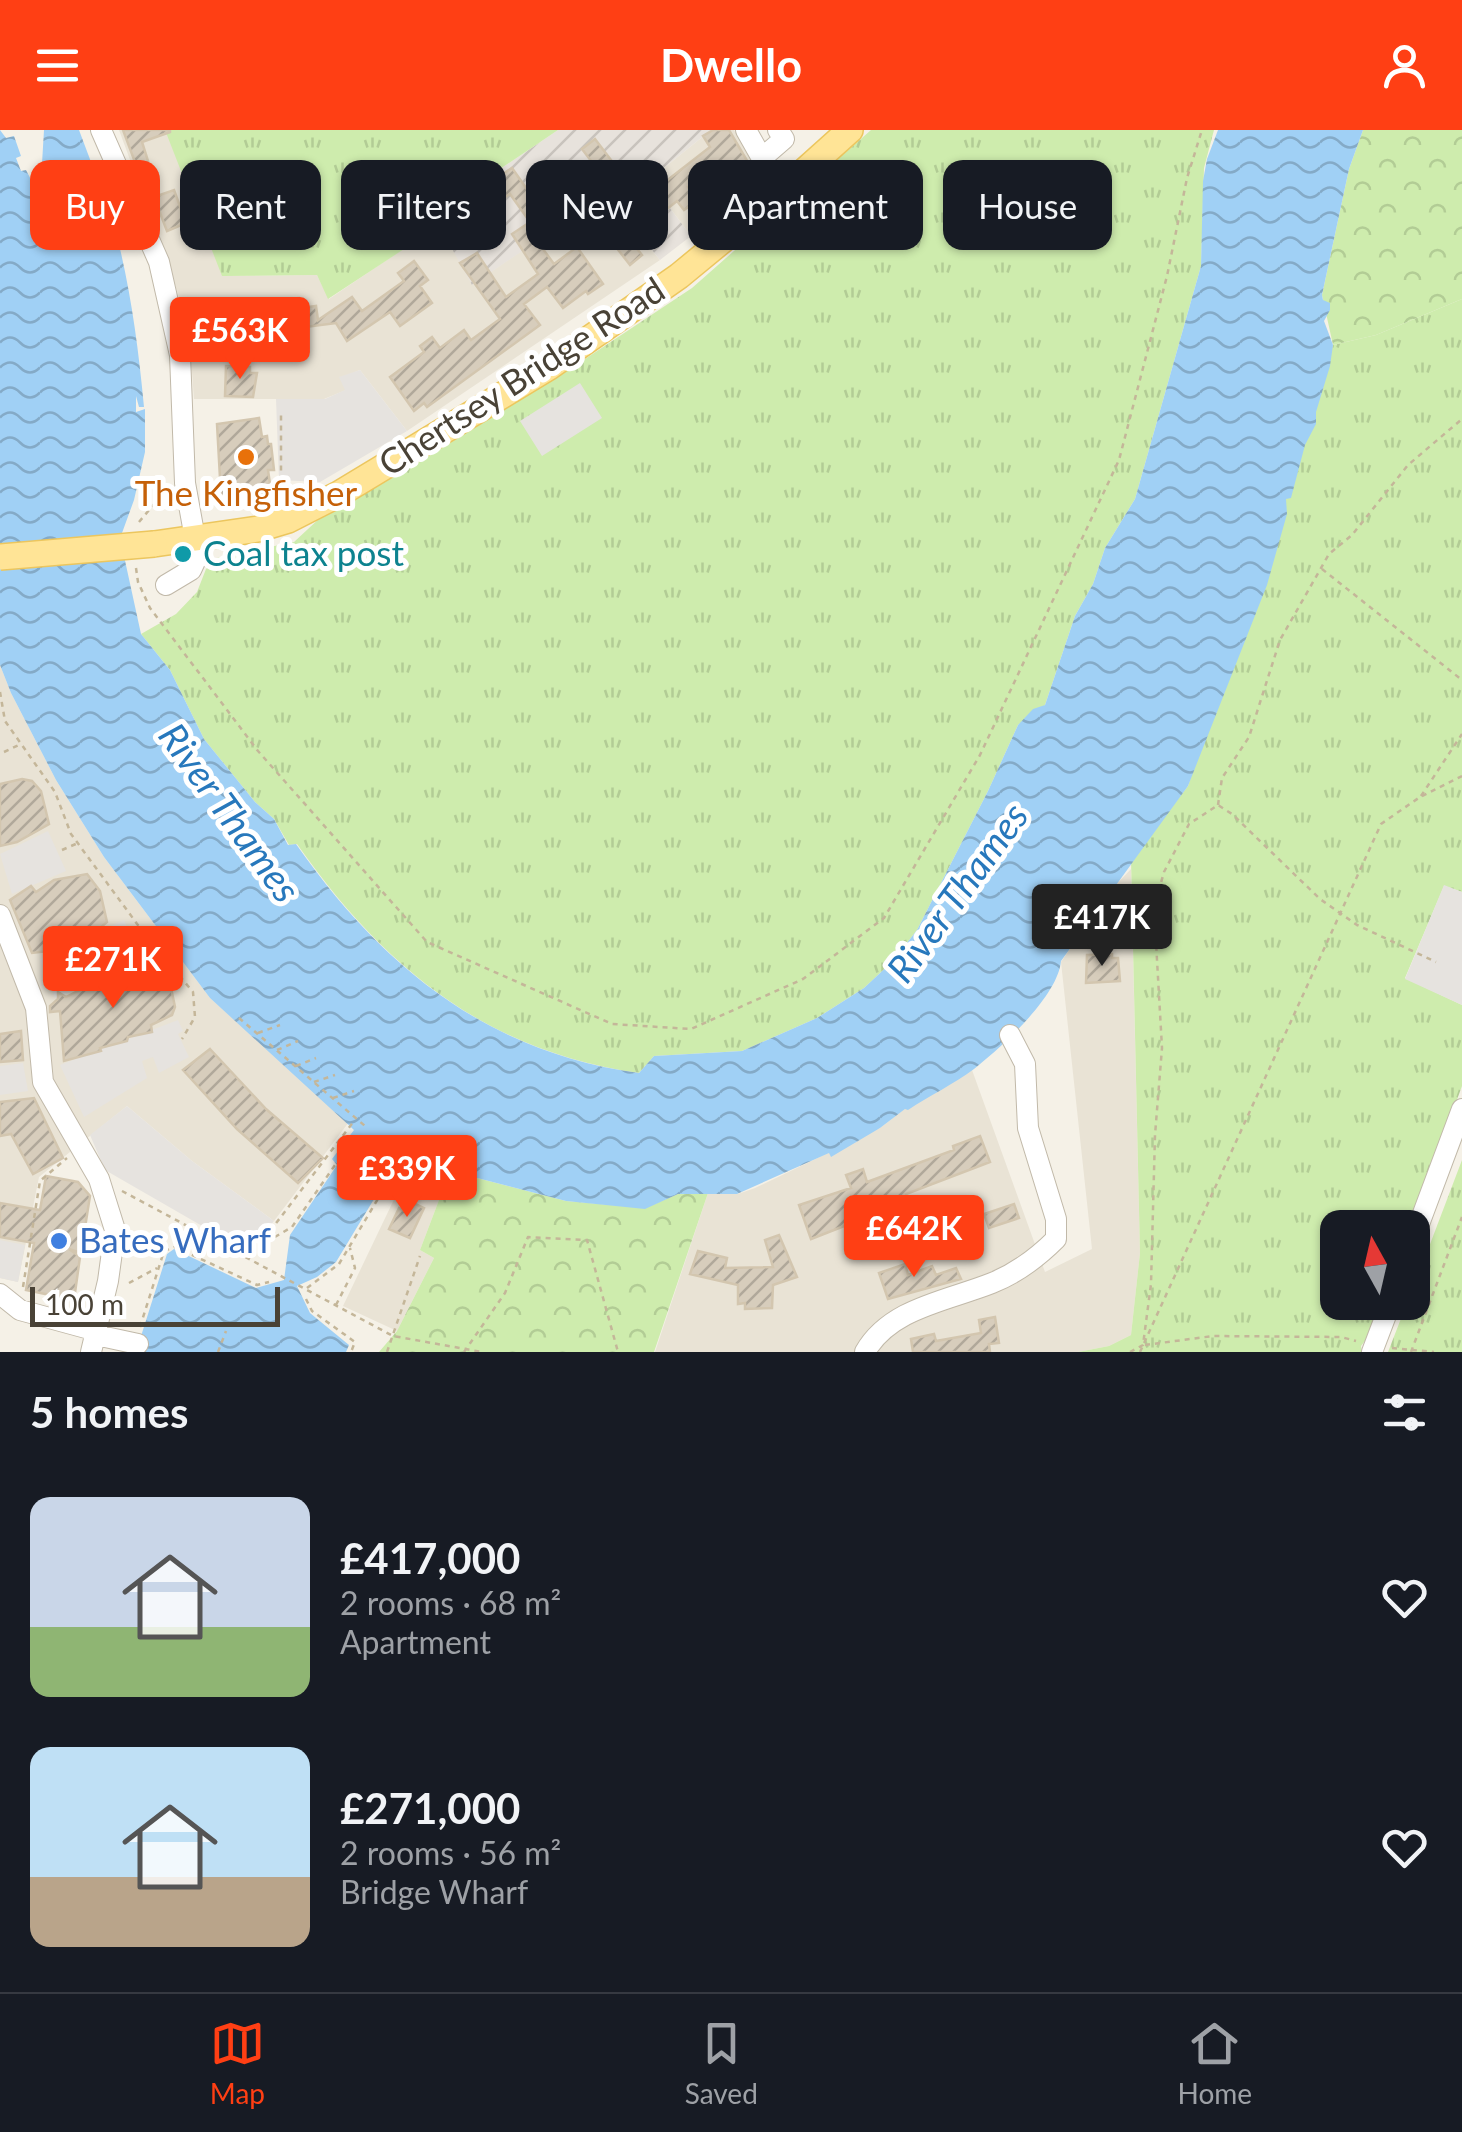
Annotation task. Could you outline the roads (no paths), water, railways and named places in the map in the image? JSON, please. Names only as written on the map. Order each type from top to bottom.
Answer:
[{"type":"main road","name":"Chertsey Bridge Road","points":[[817,160],[850,130]]},
{"type":"main road","name":"Chertsey Bridge Road","points":[[0,557],[193,540],[226,535],[303,513],[550,366],[710,250]]},
{"type":"street","points":[[101,130],[159,262],[180,355],[178,484],[198,555],[183,577],[166,585]]},
{"type":"street","points":[[746,130],[762,158],[784,139],[778,130]]},
{"type":"street","points":[[178,484],[212,525],[226,535]]},
{"type":"street","points":[[0,915],[36,1008],[43,1082],[99,1179],[115,1230],[95,1339]]},
{"type":"street","points":[[865,1352],[876,1333],[894,1319],[996,1282],[1036,1259],[1056,1239],[1056,1219],[1028,1128],[1026,1064],[1010,1035]]},
{"type":"street","points":[[1424,1210],[1462,1109]]},
{"type":"street","points":[[2,1295],[20,1310],[95,1339],[137,1344]]},
{"type":"street","points":[[1374,1348],[1384,1320]]},
{"type":"water","name":"River Thames","points":[[0,130],[6,138],[14,136],[21,156],[16,158],[21,171],[26,170],[30,178],[30,250],[121,250],[144,407],[139,407],[136,396],[136,412],[145,409],[145,452],[122,533],[141,634],[170,670],[204,739],[255,802],[274,819],[288,845],[296,844],[364,929],[402,965],[486,1024],[533,1046],[639,1073],[654,1056],[742,1051],[817,1018],[864,988],[893,961],[917,930],[1018,725],[1033,709],[1045,705],[1075,616],[1093,584],[1105,548],[1135,499],[1201,266],[1203,181],[1218,130],[1363,130],[1349,169],[1322,295],[1330,303],[1324,321],[1333,345],[1330,366],[1316,424],[1305,445],[1291,498],[1286,499],[1287,514],[1267,585],[1188,786],[1061,961],[1058,975],[1040,1005],[986,1059],[880,1128],[831,1157],[829,1153],[737,1194],[678,1194],[645,1209],[566,1201],[450,1171],[394,1166],[336,1262],[297,1286],[310,1313],[349,1345],[346,1352],[136,1352],[167,1254],[174,1249],[256,1288],[284,1280],[290,1235],[337,1165],[332,1159],[354,1130],[210,998],[104,857],[56,780],[0,665]]},
{"type":"water","points":[[44,130],[79,130],[90,160],[42,160]]},
{"type":"place","name":"The Kingfisher","points":[[246,457]]},
{"type":"place","name":"Coal tax post","points":[[183,554]]},
{"type":"place","name":"Bates Wharf","points":[[59,1241]]}]
